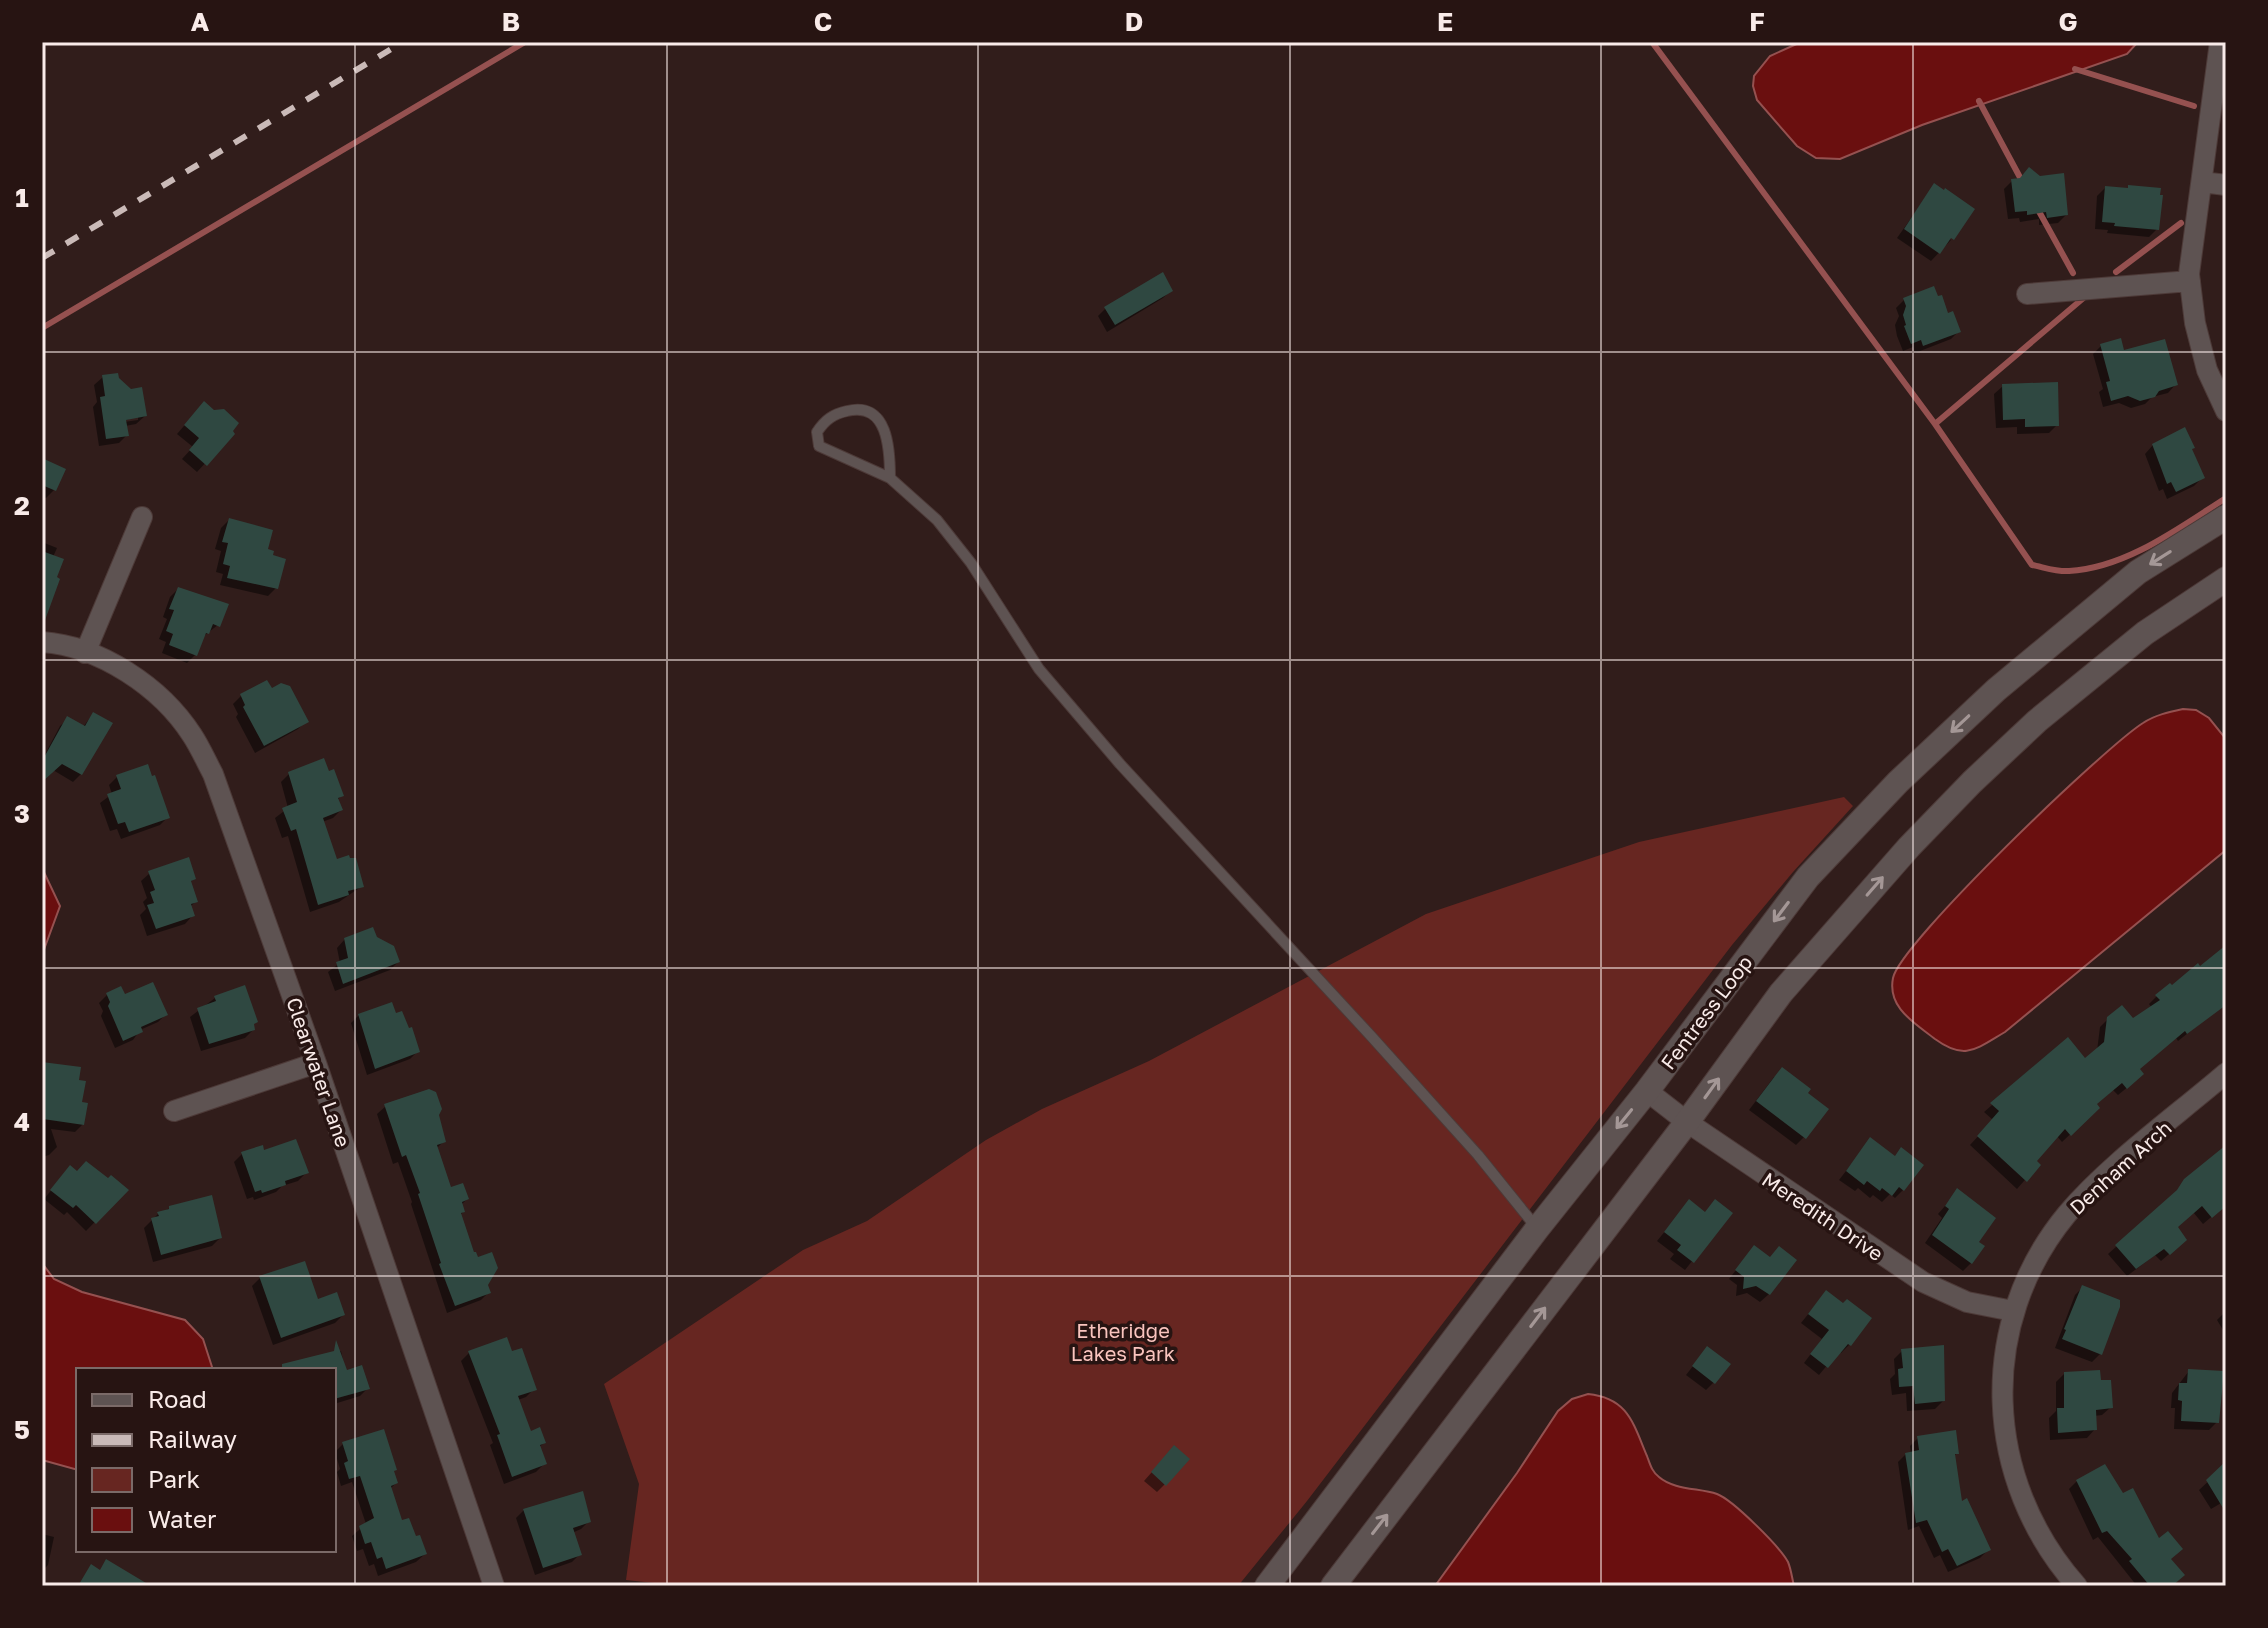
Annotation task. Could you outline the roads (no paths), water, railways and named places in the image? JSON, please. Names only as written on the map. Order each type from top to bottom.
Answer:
[{"type":"street","points":[[2220,42],[2190,281],[2195,323],[2207,370],[2226,411]]},
{"type":"street","points":[[2202,182],[2226,185]]},
{"type":"street","points":[[2027,294],[2190,281]]},
{"type":"street","points":[[85,653],[142,517]]},
{"type":"street","name":"Fentress Loop","points":[[1267,1586],[1808,877],[1898,782],[1996,690],[2138,572],[2226,517]]},
{"type":"street","points":[[1333,1586],[1687,1122],[1781,993],[1909,847],[2037,721],[2145,633],[2226,579]]},
{"type":"street","name":"Clearwater Lane","points":[[42,642],[85,653],[130,673],[165,703],[192,734],[213,774],[316,1063],[494,1586]]},
{"type":"street","points":[[174,1111],[316,1063]]},
{"type":"street","name":"Denham Arch","points":[[2077,1586],[2042,1540],[2031,1520],[2011,1464],[2003,1417],[2005,1364],[2013,1311],[2036,1259],[2069,1212],[2100,1180],[2226,1073]]},
{"type":"street","name":"Meredith Drive","points":[[1647,1091],[1687,1122],[1923,1282],[1967,1302],[2013,1311]]},
{"type":"lane","points":[[890,478],[889,448],[883,424],[875,415],[864,410],[848,410],[826,419],[817,432],[819,446],[890,478],[937,520],[971,563],[1039,669],[1120,764],[1478,1155],[1537,1229]]},
{"type":"water","points":[[1801,42],[2138,42],[2127,54],[1922,125],[1840,159],[1816,158],[1797,146],[1757,100],[1754,76],[1770,56]]},
{"type":"water","points":[[2183,709],[2196,710],[2209,718],[2226,739],[2226,850],[2005,1032],[1986,1043],[1970,1050],[1955,1050],[1911,1021],[1894,998],[1893,978],[1904,958],[1930,927],[2006,846],[2122,739],[2152,718]]},
{"type":"water","points":[[42,868],[60,906],[42,955]]},
{"type":"water","points":[[42,1263],[54,1279],[82,1292],[185,1320],[203,1339],[212,1368],[76,1368],[76,1469],[42,1460]]},
{"type":"water","points":[[1588,1394],[1612,1401],[1627,1414],[1659,1477],[1679,1487],[1717,1494],[1744,1514],[1783,1555],[1794,1586],[1435,1586],[1558,1411],[1572,1399]]},
{"type":"waterway","points":[[42,328],[525,42]]},
{"type":"waterway","points":[[1652,42],[1935,424],[2032,565],[2069,571],[2111,563],[2151,545],[2226,498]]},
{"type":"waterway","points":[[2075,69],[2194,106]]},
{"type":"waterway","points":[[1979,101],[2023,183]]},
{"type":"waterway","points":[[2036,206],[2073,273]]},
{"type":"waterway","points":[[2116,272],[2181,223]]},
{"type":"waterway","points":[[1935,424],[2087,295]]},
{"type":"railway","points":[[42,258],[403,42]]},
{"type":"park label","name":"Etheridge Lakes Park","points":[[1123,1342]]}]
